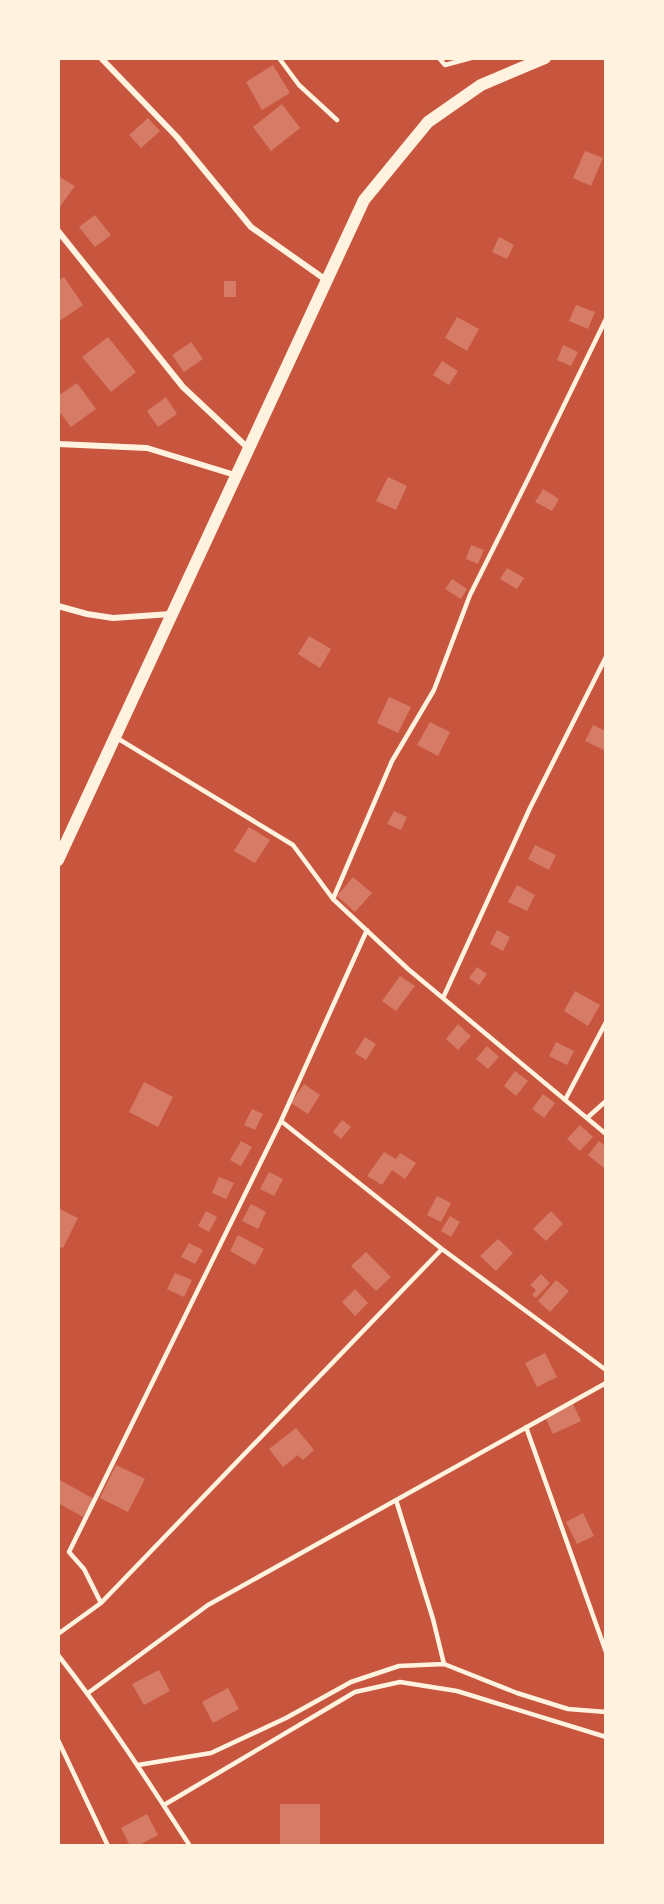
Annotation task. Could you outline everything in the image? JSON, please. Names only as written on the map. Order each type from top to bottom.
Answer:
[{"type":"main road","points":[[58,860],[364,200],[428,122],[481,85],[545,58]]},
{"type":"street","points":[[101,58],[177,137],[251,227],[326,280]]},
{"type":"street","points":[[58,231],[183,387],[248,448]]},
{"type":"street","points":[[58,444],[147,448],[236,475]]},
{"type":"street","points":[[58,606],[113,618],[171,614]]},
{"type":"lane","points":[[279,58],[299,85],[337,120]]},
{"type":"lane","points":[[439,58],[445,65],[471,58]]},
{"type":"lane","points":[[333,899],[392,761],[434,690],[470,595],[606,319]]},
{"type":"lane","points":[[442,998],[530,808],[606,657]]},
{"type":"lane","points":[[115,737],[293,845],[333,899],[408,969],[606,1134]]},
{"type":"lane","points":[[100,1603],[84,1569],[69,1552],[281,1121],[367,930]]},
{"type":"lane","points":[[565,1100],[606,1022]]},
{"type":"lane","points":[[587,1118],[606,1101]]},
{"type":"lane","points":[[281,1121],[442,1249],[606,1370]]},
{"type":"lane","points":[[58,1635],[100,1603],[442,1249]]},
{"type":"lane","points":[[88,1693],[208,1605],[606,1383]]},
{"type":"lane","points":[[526,1427],[606,1652]]},
{"type":"lane","points":[[396,1500],[433,1619],[444,1664]]},
{"type":"lane","points":[[58,1655],[88,1693],[190,1845]]},
{"type":"lane","points":[[138,1765],[211,1753],[286,1718],[351,1682],[399,1666],[444,1664],[517,1693],[568,1709],[606,1712]]},
{"type":"lane","points":[[164,1805],[355,1692],[400,1682],[457,1691],[606,1737]]},
{"type":"lane","points":[[58,1740],[108,1845]]},
{"type":"building","points":[[273,65],[290,93],[262,110],[246,82]]},
{"type":"building","points":[[282,104],[300,128],[271,151],[253,127]]},
{"type":"building","points":[[148,118],[160,131],[141,148],[129,135]]},
{"type":"building","points":[[585,151],[603,158],[591,186],[573,178]]},
{"type":"building","points":[[58,176],[75,186],[58,209]]},
{"type":"building","points":[[95,215],[111,235],[95,247],[79,227]]},
{"type":"building","points":[[499,237],[514,245],[507,259],[492,252]]},
{"type":"building","points":[[64,277],[83,305],[58,322],[58,280]]},
{"type":"building","points":[[224,281],[236,281],[236,297],[224,297]]},
{"type":"building","points":[[576,305],[595,312],[588,329],[569,321]]},
{"type":"building","points":[[457,317],[479,329],[467,351],[445,338]]},
{"type":"building","points":[[108,337],[136,372],[111,392],[82,357]]},
{"type":"building","points":[[191,342],[203,359],[184,372],[172,355]]},
{"type":"building","points":[[563,345],[578,352],[571,366],[557,360]]},
{"type":"building","points":[[442,361],[458,371],[449,385],[433,375]]},
{"type":"building","points":[[77,383],[96,409],[71,427],[58,410],[58,396]]},
{"type":"building","points":[[166,397],[177,414],[158,427],[147,411]]},
{"type":"building","points":[[388,477],[407,486],[396,510],[376,501]]},
{"type":"building","points":[[543,489],[559,499],[552,511],[535,502]]},
{"type":"building","points":[[471,545],[484,550],[478,564],[466,559]]},
{"type":"building","points":[[507,568],[524,578],[517,589],[500,579]]},
{"type":"building","points":[[452,579],[467,589],[461,599],[445,589]]},
{"type":"building","points":[[309,636],[331,649],[320,668],[298,654]]},
{"type":"building","points":[[389,697],[411,707],[398,733],[377,723]]},
{"type":"building","points":[[430,722],[450,732],[438,756],[417,745]]},
{"type":"building","points":[[593,725],[606,731],[606,751],[585,741]]},
{"type":"building","points":[[394,811],[407,817],[401,830],[387,824]]},
{"type":"building","points":[[249,827],[270,840],[255,863],[234,851]]},
{"type":"building","points":[[535,845],[556,855],[549,870],[528,859]]},
{"type":"building","points":[[353,877],[372,893],[355,912],[337,896]]},
{"type":"building","points":[[517,885],[535,895],[527,911],[508,902]]},
{"type":"building","points":[[497,930],[510,937],[503,951],[490,944]]},
{"type":"building","points":[[477,967],[487,974],[479,985],[469,978]]},
{"type":"building","points":[[400,976],[415,986],[396,1011],[382,1001]]},
{"type":"building","points":[[575,991],[600,1005],[588,1026],[564,1011]]},
{"type":"building","points":[[458,1024],[471,1036],[458,1050],[446,1039]]},
{"type":"building","points":[[365,1037],[376,1044],[366,1060],[355,1053]]},
{"type":"building","points":[[556,1042],[574,1051],[567,1065],[549,1056]]},
{"type":"building","points":[[487,1046],[499,1057],[488,1069],[476,1059]]},
{"type":"building","points":[[515,1071],[528,1081],[516,1096],[504,1086]]},
{"type":"building","points":[[144,1082],[173,1097],[158,1127],[129,1112]]},
{"type":"building","points":[[304,1084],[320,1095],[308,1114],[291,1103]]},
{"type":"building","points":[[543,1094],[555,1103],[544,1118],[532,1109]]},
{"type":"building","points":[[252,1109],[263,1114],[255,1130],[244,1125]]},
{"type":"building","points":[[342,1120],[351,1127],[341,1139],[333,1132]]},
{"type":"building","points":[[580,1125],[593,1137],[580,1151],[567,1139]]},
{"type":"building","points":[[241,1141],[252,1147],[241,1166],[230,1160]]},
{"type":"building","points":[[599,1141],[606,1147],[604,1168],[588,1155]]},
{"type":"building","points":[[384,1152],[396,1159],[400,1153],[416,1163],[405,1179],[392,1170],[382,1185],[367,1176]]},
{"type":"building","points":[[269,1172],[283,1179],[274,1196],[260,1189]]},
{"type":"building","points":[[219,1177],[234,1183],[226,1199],[212,1193]]},
{"type":"building","points":[[437,1196],[451,1203],[441,1222],[427,1215]]},
{"type":"building","points":[[251,1204],[266,1212],[258,1229],[242,1221]]},
{"type":"building","points":[[58,1208],[78,1218],[63,1248],[58,1246]]},
{"type":"building","points":[[206,1211],[217,1217],[209,1232],[198,1226]]},
{"type":"building","points":[[551,1211],[563,1224],[546,1241],[533,1229]]},
{"type":"building","points":[[450,1216],[460,1222],[451,1237],[441,1231]]},
{"type":"building","points":[[238,1235],[264,1249],[255,1265],[230,1251]]},
{"type":"building","points":[[498,1239],[513,1253],[496,1271],[480,1256]]},
{"type":"building","points":[[189,1243],[203,1250],[195,1264],[181,1257]]},
{"type":"building","points":[[366,1252],[391,1277],[376,1291],[351,1266]]},
{"type":"building","points":[[175,1273],[192,1280],[184,1297],[167,1289]]},
{"type":"building","points":[[541,1274],[550,1283],[536,1298],[532,1295],[536,1290],[530,1285]]},
{"type":"building","points":[[556,1280],[569,1291],[550,1312],[538,1301]]},
{"type":"building","points":[[355,1289],[368,1303],[355,1316],[342,1302]]},
{"type":"building","points":[[545,1353],[557,1377],[537,1387],[525,1363]]},
{"type":"building","points":[[573,1404],[581,1421],[553,1434],[545,1417]]},
{"type":"building","points":[[296,1428],[314,1450],[303,1460],[298,1455],[283,1467],[269,1449]]},
{"type":"building","points":[[116,1465],[145,1479],[128,1512],[100,1498]]},
{"type":"building","points":[[58,1479],[94,1499],[83,1517],[58,1503]]},
{"type":"building","points":[[583,1513],[594,1536],[577,1544],[566,1522]]},
{"type":"building","points":[[159,1670],[170,1691],[144,1705],[132,1684]]},
{"type":"building","points":[[228,1688],[239,1709],[213,1723],[202,1702]]},
{"type":"building","points":[[280,1804],[320,1804],[320,1846],[280,1846]]},
{"type":"building","points":[[147,1814],[158,1835],[137,1846],[130,1846],[121,1828]]}]
